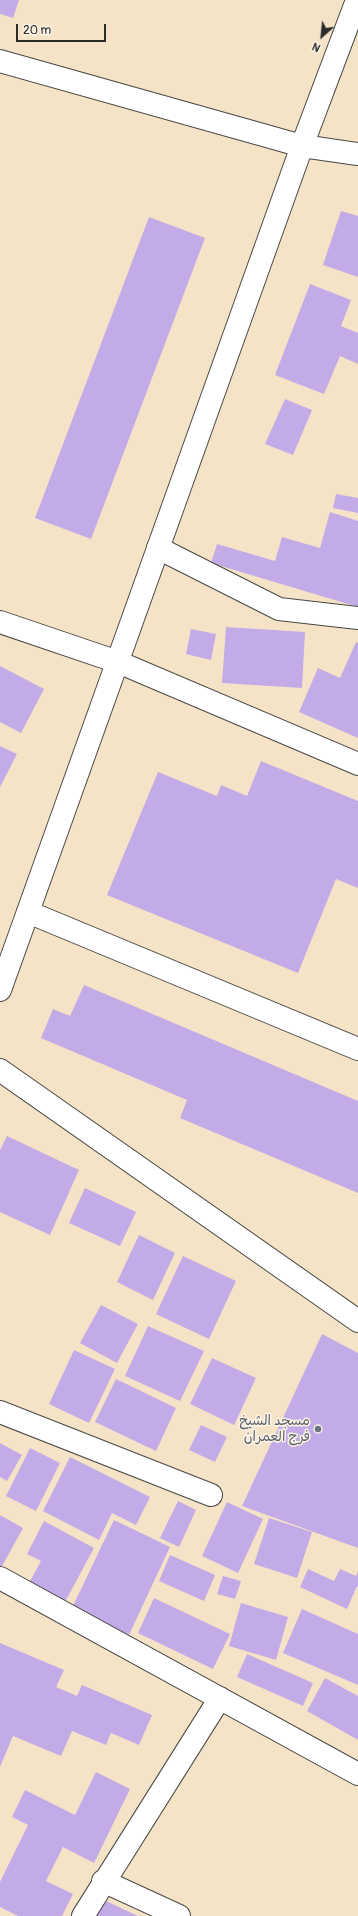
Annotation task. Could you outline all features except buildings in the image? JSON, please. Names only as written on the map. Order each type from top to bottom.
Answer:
[{"type":"street","points":[[0,990],[302,146],[357,0]]},
{"type":"street","points":[[0,61],[302,146],[358,154]]},
{"type":"street","points":[[158,548],[279,609],[358,618]]},
{"type":"street","points":[[0,622],[118,662],[358,764]]},
{"type":"street","points":[[28,912],[358,1049]]},
{"type":"street","points":[[0,1070],[358,1321]]},
{"type":"street","points":[[0,1412],[211,1495]]},
{"type":"street","points":[[0,1578],[358,1774]]},
{"type":"street","points":[[83,1916],[103,1881],[220,1698]]},
{"type":"street","points":[[103,1881],[179,1916]]},
{"type":"place","name":"مسجد الشيخ فرج العمران","points":[[318,1429]]}]
